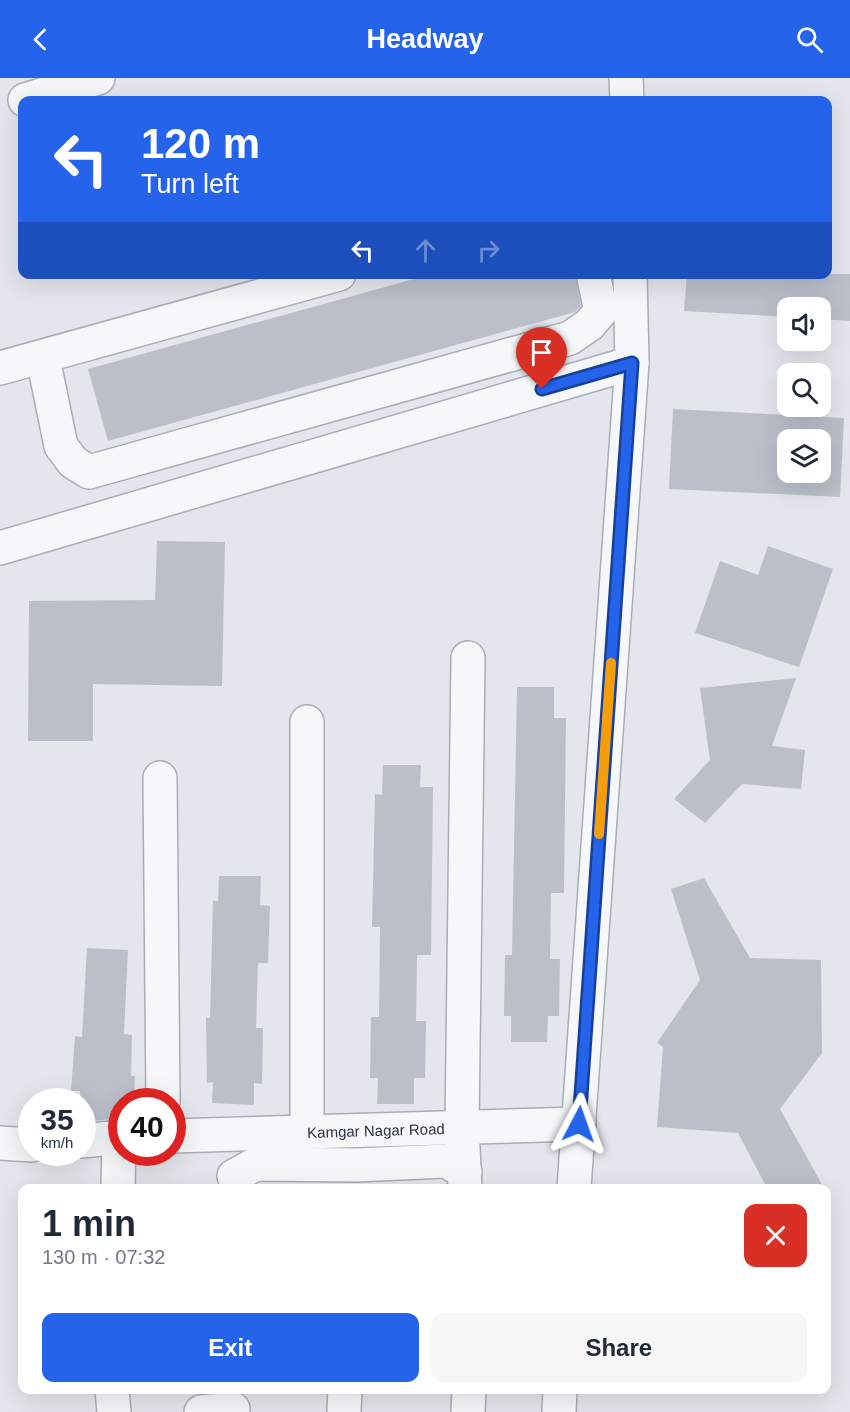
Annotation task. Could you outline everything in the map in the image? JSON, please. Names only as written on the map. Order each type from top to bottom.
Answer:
[{"type":"street","points":[[40,96],[98,78]]},
{"type":"street","points":[[626,78],[627,96]]},
{"type":"street","points":[[0,108],[18,103]]},
{"type":"street","points":[[0,368],[43,358],[321,279]]},
{"type":"street","points":[[43,358],[61,447],[73,462],[89,472],[570,338],[589,326],[601,311],[594,279]]},
{"type":"street","points":[[574,1184],[632,363],[630,279]]},
{"type":"street","points":[[0,548],[632,363]]},
{"type":"street","points":[[465,1180],[462,1127],[468,657]]},
{"type":"street","points":[[307,722],[307,1131]]},
{"type":"street","points":[[160,778],[163,1088]]},
{"type":"street","name":"Kamgar Nagar Road","points":[[186,1136],[579,1124]]},
{"type":"street","points":[[233,1182],[234,1134]]},
{"type":"street","points":[[0,1143],[18,1144]]},
{"type":"street","points":[[233,1182],[256,1164],[356,1177],[446,1161],[465,1180]]},
{"type":"street","points":[[118,1184],[119,1166]]},
{"type":"street","points":[[112,1394],[114,1412]]},
{"type":"street","points":[[344,1412],[345,1394]]},
{"type":"street","points":[[468,1412],[469,1394]]},
{"type":"street","points":[[559,1412],[560,1394]]},
{"type":"street","points":[[201,1412],[233,1403]]},
{"type":"building","points":[[832,274],[850,274],[850,321],[831,320],[831,297],[777,297],[777,316],[684,311],[687,279],[832,279]]},
{"type":"building","points":[[414,279],[576,279],[581,306],[575,312],[108,441],[88,369]]},
{"type":"building","points":[[673,409],[777,414],[777,417],[844,418],[840,497],[669,489]]},
{"type":"building","points":[[157,541],[225,542],[222,686],[93,684],[93,741],[28,741],[29,601],[155,600]]},
{"type":"building","points":[[768,546],[833,569],[799,667],[695,633],[720,561],[758,575]]},
{"type":"building","points":[[796,678],[772,746],[805,750],[801,789],[742,784],[705,823],[674,799],[710,760],[700,688]]},
{"type":"building","points":[[517,687],[554,687],[554,718],[566,718],[564,893],[551,893],[550,959],[560,959],[559,1016],[548,1016],[547,1042],[511,1042],[511,1016],[504,1016],[505,955],[512,955]]},
{"type":"building","points":[[383,765],[421,765],[420,787],[433,787],[431,955],[417,955],[416,1021],[426,1021],[425,1078],[414,1078],[414,1104],[377,1104],[378,1078],[370,1078],[371,1017],[379,1017],[380,927],[372,927],[375,794],[382,795]]},
{"type":"building","points":[[219,876],[261,876],[260,905],[270,906],[268,963],[258,963],[256,1028],[263,1028],[262,1084],[254,1083],[254,1105],[212,1103],[213,1082],[207,1083],[206,1018],[210,1018],[213,901],[218,901]]},
{"type":"building","points":[[704,878],[750,958],[821,960],[822,1053],[780,1109],[822,1184],[765,1184],[738,1133],[657,1127],[663,1047],[657,1043],[700,980],[671,889]]},
{"type":"building","points":[[87,948],[128,950],[124,1034],[132,1035],[131,1076],[135,1076],[135,1088],[108,1088],[108,1119],[96,1121],[96,1088],[71,1088],[75,1036],[82,1037]]},
{"type":"slow traffic","points":[[599,834],[611,663]]},
{"type":"route","points":[[542,389],[632,363],[579,1124]]}]
